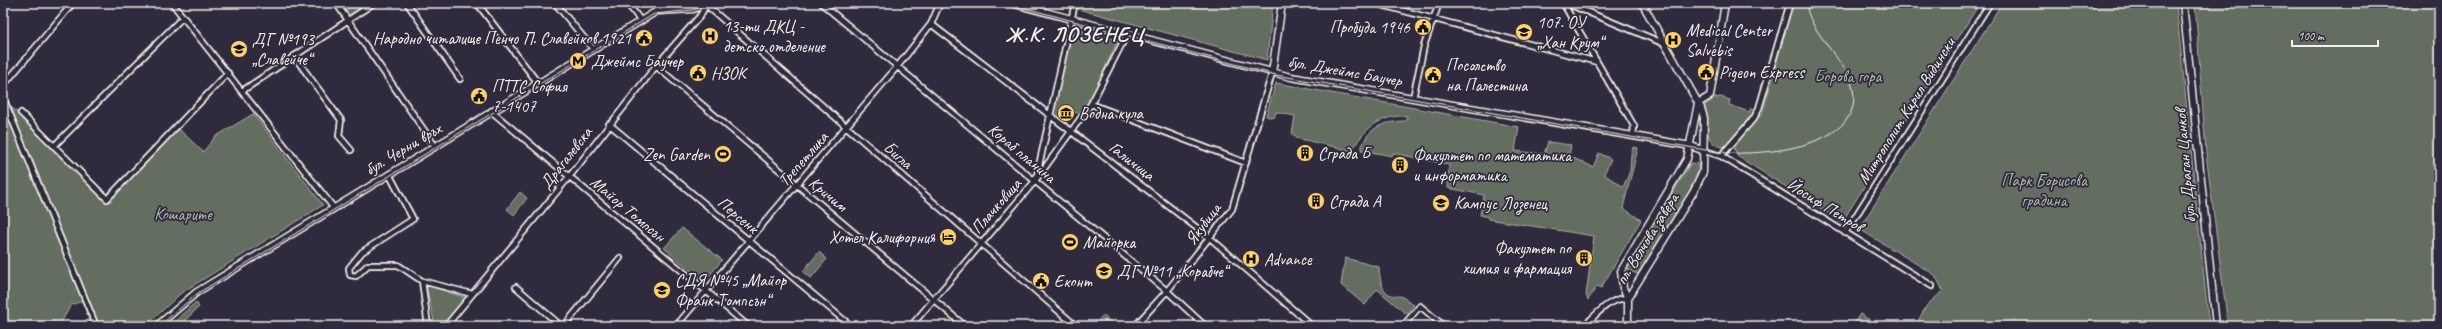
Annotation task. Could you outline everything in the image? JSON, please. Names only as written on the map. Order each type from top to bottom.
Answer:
[{"type":"street","points":[[3,86],[73,3]]},
{"type":"street","points":[[172,3],[333,207]]},
{"type":"street","points":[[336,3],[435,146]]},
{"type":"street","points":[[242,90],[374,3]]},
{"type":"street","points":[[407,3],[460,79]]},
{"type":"street","points":[[477,3],[538,83]]},
{"type":"street","points":[[555,3],[594,50]]},
{"type":"street","points":[[627,3],[641,21]]},
{"type":"street","name":"бул. Черни връх","points":[[158,326],[197,292],[333,207],[670,3]]},
{"type":"street","name":"Кораб планина","points":[[821,3],[1167,291],[1205,326]]},
{"type":"street","name":"Трепетлика","points":[[676,326],[748,240],[848,128],[931,24],[940,3]]},
{"type":"street","name":"бул. Джеймс Баучер","points":[[1011,3],[1272,72],[1691,146],[1702,150]]},
{"type":"street","points":[[1035,181],[1075,3]]},
{"type":"street","points":[[1272,72],[1282,3]]},
{"type":"street","points":[[1374,3],[1597,62]]},
{"type":"street","points":[[1413,98],[1424,46],[1439,3]]},
{"type":"street","points":[[1563,3],[1634,126],[1633,136]]},
{"type":"street","points":[[1566,3],[1665,44]]},
{"type":"street","name":"пл. Велчова завера","points":[[1628,298],[1694,190],[1703,172],[1702,150],[1704,118],[1698,103],[1642,3]]},
{"type":"street","points":[[1698,103],[1710,96],[1725,3]]},
{"type":"street","points":[[1721,156],[1754,118],[1759,108],[1790,3]]},
{"type":"street","name":"Митрополит Кирил Видински","points":[[1845,233],[1990,3]]},
{"type":"street","name":"бул. Драган Цанков","points":[[2183,3],[2216,326]]},
{"type":"street","points":[[656,12],[693,9],[706,4]]},
{"type":"street","name":"Драгалевска","points":[[446,326],[569,177],[609,124],[656,66],[700,16],[706,4]]},
{"type":"street","name":"Бигла","points":[[706,4],[1076,326]]},
{"type":"street","points":[[54,146],[183,17]]},
{"type":"street","name":"Галичица","points":[[931,24],[1210,238],[1312,326]]},
{"type":"street","name":"Плачковица","points":[[911,326],[1035,181],[1092,104],[1127,34]]},
{"type":"street","points":[[294,56],[341,120],[339,136],[351,150]]},
{"type":"street","name":"Кричим","points":[[656,66],[965,326]]},
{"type":"street","name":"Якубица","points":[[1134,326],[1167,291],[1232,209],[1272,72]]},
{"type":"street","points":[[21,112],[107,199],[228,73]]},
{"type":"street","points":[[3,97],[96,326]]},
{"type":"street","name":"пл. Велчова завера","points":[[1628,298],[1623,288],[1622,271],[1687,159],[1691,146],[1698,103]]},
{"type":"street","points":[[1092,104],[1246,164]]},
{"type":"street","name":"Майор Томпсън","points":[[492,111],[748,326]]},
{"type":"street","name":"Персенк","points":[[609,124],[851,326]]},
{"type":"street","name":"Йосиф Петров","points":[[1702,150],[1721,156],[1932,286]]},
{"type":"street","points":[[389,174],[414,220],[362,252],[355,258],[348,272],[350,275],[356,276],[368,265],[398,265],[422,281],[472,294]]},
{"type":"street","points":[[564,326],[620,258]]},
{"type":"street","points":[[422,281],[428,326]]},
{"type":"street","points":[[516,287],[561,326]]},
{"type":"street","points":[[1584,326],[1605,306],[1616,300],[1628,298],[1628,326]]},
{"type":"street","points":[[1403,326],[1420,306],[1444,326]]},
{"type":"green space","points":[[336,3],[374,3],[348,20]]},
{"type":"green space","points":[[1080,3],[1273,3],[1267,60],[1078,9]]},
{"type":"green space","name":"Борова гора","points":[[1793,3],[1980,3],[1842,222],[1737,156],[1734,147],[1763,112]]},
{"type":"green space","name":"Парк Борисова градина","points":[[2002,3],[2176,3],[2209,326],[1915,326],[1927,305],[1943,291],[1935,275],[1859,229]]},
{"type":"green space","points":[[2195,3],[2439,3],[2439,326],[2228,326],[2206,153]]},
{"type":"green space","points":[[1072,28],[1118,40],[1089,103],[1081,115],[1075,112],[1066,123],[1053,112]]},
{"type":"green space","points":[[1276,83],[1519,127],[1515,151],[1544,154],[1548,142],[1571,145],[1569,156],[1593,167],[1599,153],[1611,159],[1604,174],[1623,187],[1630,171],[1633,147],[1638,148],[1623,208],[1641,220],[1601,288],[1597,286],[1588,300],[1586,295],[1594,236],[1488,219],[1488,217],[1480,215],[1484,195],[1448,188],[1449,165],[1393,153],[1392,156],[1361,150],[1363,142],[1367,136],[1377,127],[1390,122],[1406,121],[1407,116],[1389,118],[1374,124],[1362,136],[1352,151],[1296,138],[1296,136],[1292,134],[1295,116],[1276,112],[1274,118],[1266,116]]},
{"type":"green space","points":[[1721,97],[1730,100],[1729,105],[1749,112],[1751,108],[1755,111],[1724,147],[1712,142],[1709,138],[1704,106],[1714,98]]},
{"type":"green space","name":"Кошарите","points":[[3,101],[20,114],[106,201],[178,128],[203,152],[215,137],[253,114],[323,205],[181,293],[146,326],[92,326],[82,301],[71,305],[59,326],[31,326],[3,318]]},
{"type":"green space","points":[[1691,163],[1699,164],[1695,182],[1638,274],[1631,272],[1627,268],[1630,261]]},
{"type":"green space","points":[[520,192],[527,198],[514,215],[507,209]]},
{"type":"green space","points":[[682,228],[722,260],[704,282],[664,248]]},
{"type":"green space","points":[[819,252],[827,259],[811,278],[803,271]]},
{"type":"green space","points":[[1345,258],[1379,267],[1381,283],[1386,292],[1395,296],[1401,296],[1414,305],[1406,314],[1377,289],[1365,305],[1341,285]]},
{"type":"green space","points":[[426,285],[467,298],[442,326],[435,326]]},
{"type":"green space","points":[[196,302],[199,307],[179,326],[169,326]]},
{"type":"green space","points":[[1860,314],[1879,326],[1852,326]]},
{"type":"green space","points":[[1103,315],[1115,326],[1094,326]]},
{"type":"tram line","points":[[159,326],[198,293],[654,14],[693,10],[711,3]]},
{"type":"tram line","points":[[1006,3],[1276,75],[1717,152],[1735,153],[1783,149],[1808,144],[1829,134],[1845,121],[1853,104],[1851,82],[1841,63],[1812,22],[1808,12],[1807,3]]},
{"type":"place","name":"Пробуда 1946","points":[[1423,27]]},
{"type":"place","name":"107. ОУ „Хан Крум“","points":[[1524,32]]},
{"type":"place","name":"13-ти ДКЦ - детско отделение","points":[[710,36]]},
{"type":"place","name":"Народно читалище Пенчо П. Славейков 1921","points":[[644,38]]},
{"type":"place","name":"Medical Center Salvebis","points":[[1673,40]]},
{"type":"place","name":"ДГ №193 „Славейче“","points":[[239,49]]},
{"type":"place","name":"Джеймс Баучер","points":[[578,61]]},
{"type":"place","name":"Pigeon Express","points":[[1706,72]]},
{"type":"place","name":"НЗОК","points":[[698,73]]},
{"type":"place","name":"Посолство на Палестина","points":[[1433,75]]},
{"type":"place","name":"ПТТС София 7-1407","points":[[479,96]]},
{"type":"place","name":"Водна кула","points":[[1066,113]]},
{"type":"place","name":"Сграда Б","points":[[1305,153]]},
{"type":"place","name":"Zen Garden","points":[[723,154]]},
{"type":"place","name":"Факултет по математика и информатика","points":[[1400,165]]},
{"type":"place","name":"Сграда А","points":[[1316,201]]},
{"type":"place","name":"Кампус Лозенец","points":[[1441,203]]},
{"type":"place","name":"Хотел Калифорния","points":[[948,237]]},
{"type":"place","name":"Майорка","points":[[1070,242]]},
{"type":"place","name":"Факултет по химия и фармация","points":[[1584,258]]},
{"type":"place","name":"Advance","points":[[1251,259]]},
{"type":"place","name":"ДГ №11 „Корабче“","points":[[1104,271]]},
{"type":"place","name":"Еконт","points":[[1041,281]]},
{"type":"place","name":"СДЯ №45 „Майор Франк Томпсън“","points":[[662,290]]},
{"type":"district","name":"Ж.К. ЛОЗЕНЕЦ","points":[[1075,34]]}]
